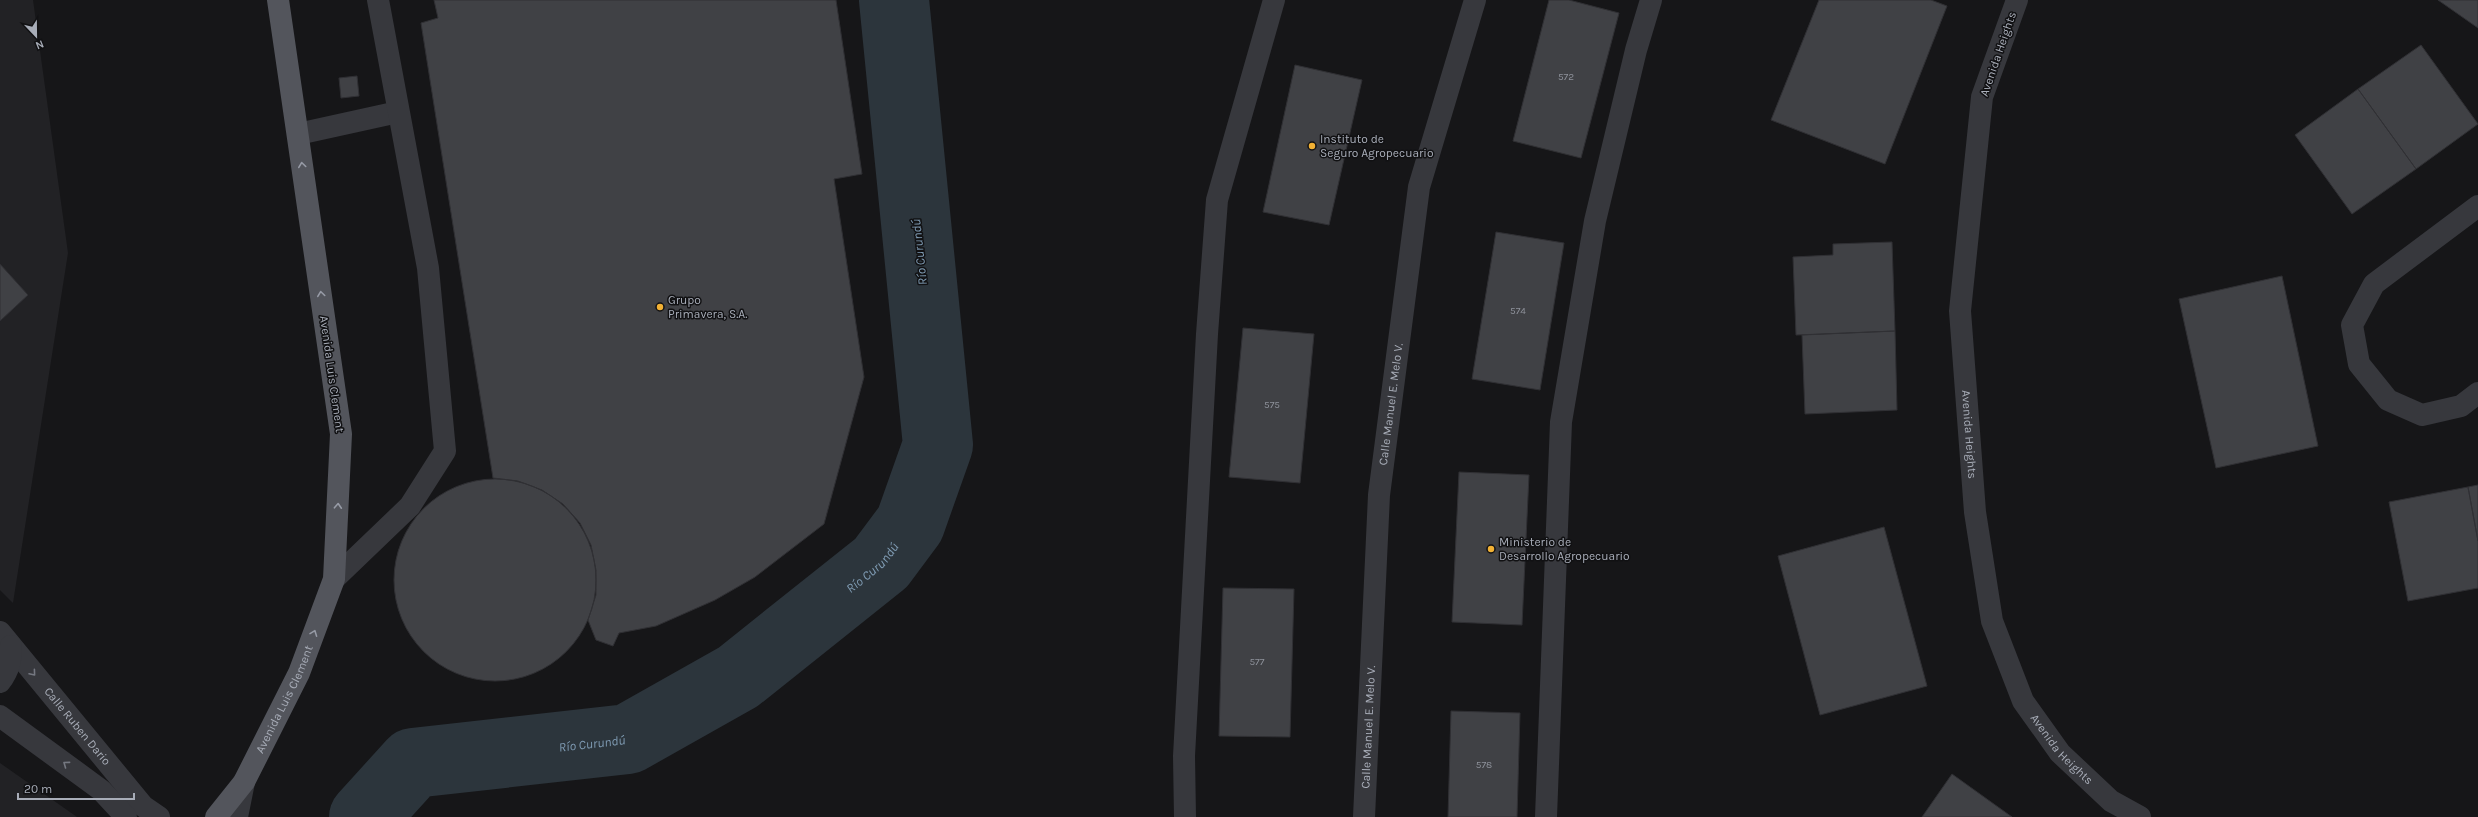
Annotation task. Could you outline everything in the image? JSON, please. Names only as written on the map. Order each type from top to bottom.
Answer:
[{"type":"main road","name":"Avenida Luis Clement","points":[[220,817],[244,782],[299,673],[334,579],[342,434],[278,0]]},
{"type":"street","points":[[334,579],[410,506],[445,451],[428,268],[378,0]]},
{"type":"street","points":[[1185,817],[1184,756],[1207,334],[1217,200],[1274,0]]},
{"type":"street","name":"Calle Manuel E. Melo V.","points":[[1364,817],[1379,495],[1419,187],[1475,0]]},
{"type":"street","points":[[1546,817],[1561,422],[1595,221],[1636,50],[1651,0]]},
{"type":"street","name":"Avenida Heights","points":[[2017,0],[1982,97],[1960,312],[1975,512],[1992,621],[2023,701],[2060,753],[2111,801],[2140,817]]},
{"type":"street","points":[[298,134],[398,112]]},
{"type":"street","points":[[2478,206],[2374,284],[2352,325],[2359,364],[2388,400],[2422,415],[2461,406],[2478,393]]},
{"type":"street","points":[[0,682],[7,674],[11,661],[5,639]]},
{"type":"street","name":"Calle Ruben Dario","points":[[5,639],[144,806],[159,817]]},
{"type":"street","points":[[0,716],[101,790],[126,817]]},
{"type":"shaded area","points":[[0,0],[33,0],[68,253],[13,603],[0,590]]},
{"type":"shaded area","points":[[0,763],[77,817],[0,817]]},
{"type":"building","name":"Grupo Primavera, S.A.","points":[[434,0],[836,0],[862,174],[834,179],[864,377],[824,524],[755,577],[715,600],[656,626],[619,633],[613,646],[596,640],[588,620],[596,595],[596,570],[591,545],[580,523],[563,504],[542,490],[518,481],[493,478],[421,23],[438,18]]},
{"type":"building","points":[[1549,0],[1569,0],[1619,13],[1581,158],[1513,141]]},
{"type":"building","points":[[1819,0],[1931,0],[1947,6],[1885,164],[1771,120]]},
{"type":"building","points":[[2438,0],[2478,0],[2478,28]]},
{"type":"building","points":[[2421,45],[2478,124],[2416,169],[2358,89]]},
{"type":"building","name":"Instituto de Seguro Agropecuario","points":[[1295,65],[1362,80],[1329,225],[1263,212]]},
{"type":"building","points":[[357,76],[359,96],[341,98],[339,78]]},
{"type":"building","points":[[2358,89],[2416,169],[2352,214],[2295,135]]},
{"type":"building","points":[[1496,232],[1564,243],[1540,390],[1472,379]]},
{"type":"building","points":[[1892,242],[1895,331],[1796,335],[1793,257],[1833,255],[1833,244]]},
{"type":"building","points":[[0,264],[28,295],[0,321]]},
{"type":"building","points":[[2282,276],[2318,446],[2216,468],[2179,299]]},
{"type":"building","points":[[1243,328],[1314,334],[1300,483],[1229,477]]},
{"type":"building","points":[[1895,331],[1897,410],[1805,414],[1802,335]]},
{"type":"building","name":"Ministerio de Desarrollo Agropecuario","points":[[1459,472],[1529,475],[1522,625],[1452,622]]},
{"type":"building","points":[[485,479],[505,479],[524,483],[543,491],[559,502],[573,516],[584,532],[592,551],[596,570],[596,590],[592,609],[584,628],[573,644],[559,658],[543,669],[524,677],[505,681],[485,681],[466,677],[447,669],[431,658],[417,644],[406,628],[398,609],[394,590],[394,570],[398,551],[406,532],[417,516],[431,502],[447,491],[466,483]]},
{"type":"building","points":[[2478,485],[2478,541],[2468,487]]},
{"type":"building","points":[[2468,487],[2478,541],[2478,588],[2408,601],[2389,502]]},
{"type":"building","points":[[1884,527],[1927,686],[1820,715],[1778,556]]},
{"type":"building","points":[[1223,588],[1294,589],[1290,737],[1219,736]]},
{"type":"building","points":[[1451,711],[1520,713],[1517,817],[1448,817]]},
{"type":"building","points":[[1952,774],[2012,817],[1922,817]]},
{"type":"waterway","name":"Río Curundú","points":[[364,817],[413,763],[628,739],[738,677],[881,563],[910,524],[938,445],[894,0]]},
{"type":"place","name":"Instituto de Seguro Agropecuario","points":[[1312,146]]},
{"type":"place","name":"Grupo Primavera, S.A.","points":[[660,307]]},
{"type":"place","name":"Ministerio de Desarrollo Agropecuario","points":[[1491,549]]}]
